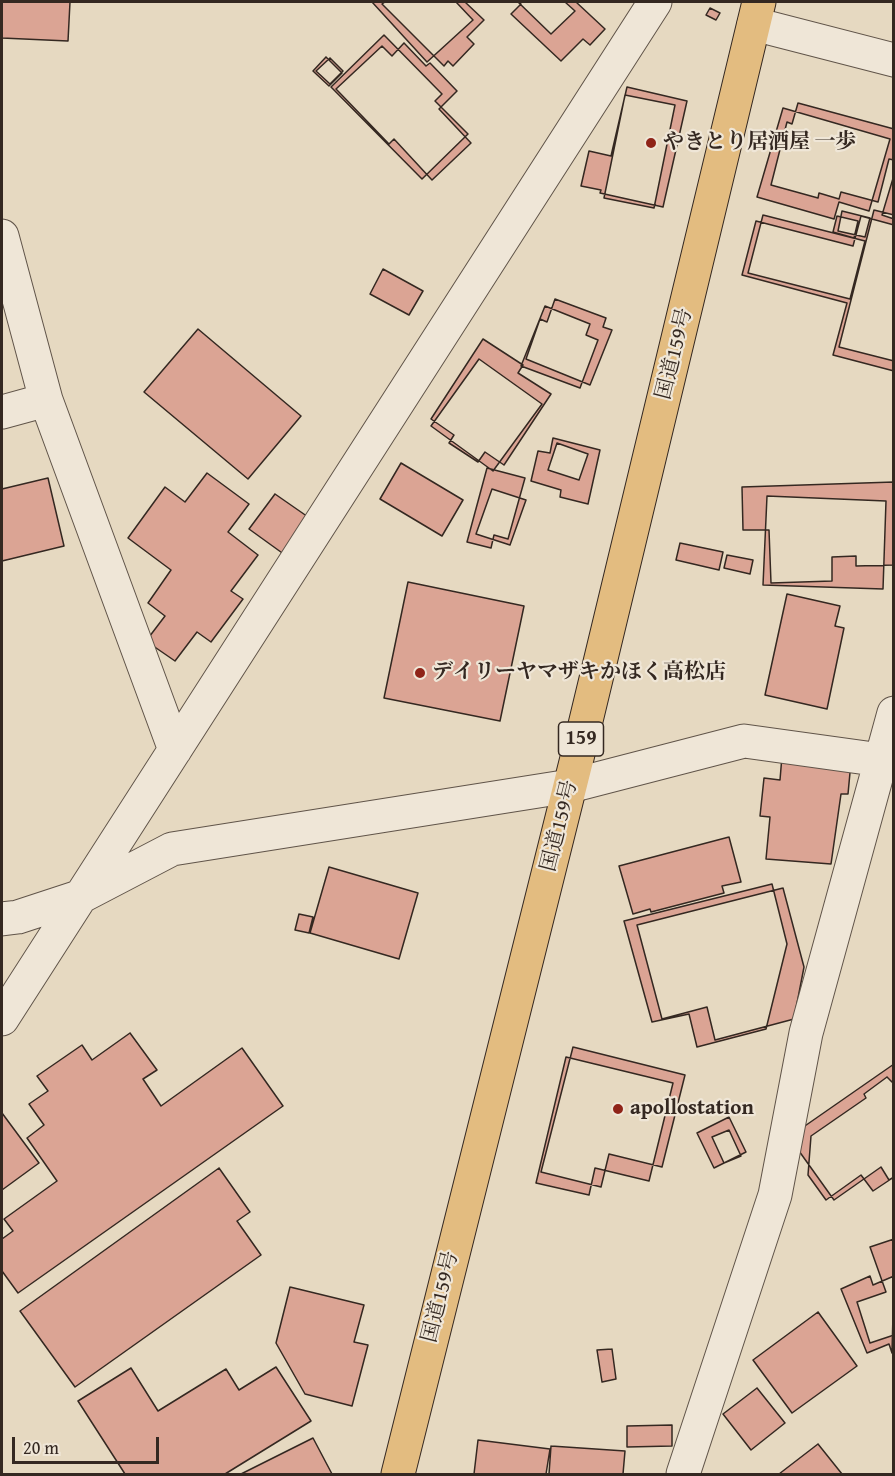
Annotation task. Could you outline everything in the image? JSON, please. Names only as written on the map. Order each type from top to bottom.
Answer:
[{"type":"highway","name":"国道159号","points":[[398,1474],[570,786],[757,13]]},
{"type":"street","points":[[2,1019],[655,2]]},
{"type":"street","points":[[757,13],[894,60]]},
{"type":"street","points":[[2,236],[46,400],[176,750]]},
{"type":"street","points":[[2,412],[46,400]]},
{"type":"street","points":[[683,1474],[775,1196],[806,1033],[894,713]]},
{"type":"street","points":[[2,919],[18,917],[82,896],[172,849],[570,786],[744,741],[881,760]]},
{"type":"building","points":[[2,2],[70,2],[68,41],[2,38]]},
{"type":"building","points":[[372,2],[456,2],[473,20],[427,62]]},
{"type":"building","points":[[385,2],[465,2],[484,20],[467,37],[474,44],[453,66],[448,61],[444,66],[382,4]]},
{"type":"building","points":[[518,2],[565,2],[575,11],[551,34]]},
{"type":"building","points":[[518,2],[576,2],[605,29],[590,45],[583,39],[561,61],[511,14],[521,4]]},
{"type":"building","points":[[710,8],[720,13],[716,20],[706,15]]},
{"type":"building","points":[[384,35],[442,94],[435,101],[468,134],[422,179],[331,87]]},
{"type":"building","points":[[404,43],[426,66],[430,63],[457,91],[439,109],[471,143],[432,180],[394,139],[389,144],[336,89],[382,46],[392,56]]},
{"type":"building","points":[[326,57],[342,73],[329,86],[313,71]]},
{"type":"building","points":[[330,58],[343,71],[330,84],[316,71]]},
{"type":"building","points":[[627,87],[687,101],[663,207],[600,193],[601,190],[581,186],[589,151],[611,156]]},
{"type":"building","points":[[625,95],[675,105],[654,208],[604,198]]},
{"type":"building","points":[[798,103],[894,129],[894,160],[889,159],[878,202],[841,192],[839,199],[819,193],[818,198],[771,185],[787,122],[792,124]]},
{"type":"building","points":[[783,108],[890,139],[869,211],[839,202],[834,219],[757,197]]},
{"type":"building","points":[[894,175],[894,219],[882,215]]},
{"type":"building","points":[[874,210],[894,215],[894,361],[839,347]]},
{"type":"building","points":[[842,211],[870,218],[865,237],[838,231]]},
{"type":"building","points":[[763,215],[865,241],[850,299],[748,273]]},
{"type":"building","points":[[837,216],[858,221],[854,238],[833,232]]},
{"type":"building","points":[[861,216],[894,225],[894,371],[833,355],[847,303],[742,275],[756,221],[853,246]]},
{"type":"building","points":[[383,269],[423,291],[409,315],[370,294]]},
{"type":"building","points":[[555,299],[606,318],[603,327],[612,330],[590,385],[526,359],[540,319],[547,322]]},
{"type":"building","points":[[545,306],[590,324],[586,335],[598,340],[580,388],[521,366]]},
{"type":"building","points":[[198,329],[301,416],[248,479],[144,392]]},
{"type":"building","points":[[483,339],[523,365],[518,373],[551,394],[504,465],[485,452],[478,462],[449,443],[454,435],[431,419]]},
{"type":"building","points":[[479,359],[542,404],[493,471],[431,426]]},
{"type":"building","points":[[553,438],[600,450],[588,504],[560,497],[561,490],[531,481],[538,451],[550,453]]},
{"type":"building","points":[[557,443],[588,454],[579,480],[548,470]]},
{"type":"building","points":[[401,463],[463,500],[442,536],[380,499]]},
{"type":"building","points":[[487,468],[525,478],[508,539],[494,535],[491,548],[467,542]]},
{"type":"building","points":[[207,473],[249,504],[228,532],[258,555],[231,591],[243,599],[211,642],[197,632],[175,661],[146,641],[165,616],[148,603],[171,570],[128,538],[165,487],[185,502]]},
{"type":"building","points":[[48,478],[64,546],[2,561],[2,489]]},
{"type":"building","points":[[894,482],[894,565],[856,566],[856,556],[832,557],[832,581],[771,583],[769,530],[743,530],[742,487]]},
{"type":"building","points":[[492,489],[526,500],[510,545],[476,534]]},
{"type":"building","points":[[275,494],[311,519],[285,555],[249,529]]},
{"type":"building","points":[[767,496],[886,501],[883,589],[763,585]]},
{"type":"building","points":[[680,543],[723,552],[719,570],[676,560]]},
{"type":"building","points":[[727,555],[753,560],[750,574],[724,568]]},
{"type":"building","points":[[408,582],[524,606],[500,721],[384,698]]},
{"type":"building","points":[[787,594],[840,606],[835,626],[844,628],[827,709],[765,695]]},
{"type":"building","points":[[782,756],[851,762],[848,794],[841,794],[831,864],[766,859],[770,817],[760,816],[764,778],[780,780]]},
{"type":"building","points":[[729,837],[741,882],[722,886],[724,893],[651,912],[650,909],[633,914],[619,866]]},
{"type":"building","points":[[329,867],[418,893],[399,959],[310,933]]},
{"type":"building","points":[[772,884],[787,944],[766,1029],[697,1047],[689,1014],[652,1022],[624,921]]},
{"type":"building","points":[[783,888],[804,967],[794,1019],[715,1040],[707,1007],[662,1019],[637,925]]},
{"type":"building","points":[[299,914],[313,917],[309,933],[295,930]]},
{"type":"building","points":[[130,1033],[157,1070],[143,1079],[161,1106],[242,1048],[283,1106],[18,1293],[2,1271],[2,1239],[13,1231],[4,1219],[57,1181],[27,1138],[44,1125],[29,1104],[48,1091],[37,1076],[82,1045],[92,1060]]},
{"type":"building","points":[[573,1047],[685,1075],[662,1167],[609,1154],[601,1187],[541,1172]]},
{"type":"building","points":[[566,1057],[673,1083],[649,1181],[595,1168],[589,1195],[536,1183]]},
{"type":"building","points":[[894,1064],[894,1177],[889,1180],[881,1167],[834,1200],[789,1137]]},
{"type":"building","points":[[887,1077],[894,1084],[894,1177],[873,1191],[861,1175],[826,1200],[808,1175],[811,1136],[866,1098],[864,1094]]},
{"type":"building","points":[[2,1113],[39,1163],[2,1190]]},
{"type":"building","points":[[729,1117],[746,1152],[714,1168],[697,1133]]},
{"type":"building","points":[[729,1130],[741,1156],[724,1163],[712,1137]]},
{"type":"building","points":[[219,1168],[250,1212],[237,1221],[261,1255],[75,1387],[20,1311]]},
{"type":"building","points":[[894,1239],[894,1335],[870,1343],[857,1302],[886,1292],[870,1247]]},
{"type":"building","points":[[870,1276],[873,1285],[894,1276],[892,1353],[889,1344],[867,1353],[841,1289]]},
{"type":"building","points":[[290,1287],[364,1305],[354,1342],[368,1345],[352,1406],[305,1394],[276,1343]]},
{"type":"building","points":[[818,1312],[857,1366],[792,1413],[753,1360]]},
{"type":"building","points":[[612,1349],[616,1379],[602,1382],[597,1350]]},
{"type":"building","points":[[276,1367],[311,1421],[225,1474],[125,1474],[78,1401],[131,1368],[158,1411],[226,1369],[239,1390]]},
{"type":"building","points":[[757,1388],[785,1423],[751,1450],[723,1414]]},
{"type":"building","points":[[672,1425],[672,1446],[627,1447],[627,1426]]},
{"type":"building","points":[[313,1438],[332,1474],[241,1474]]},
{"type":"building","points":[[478,1440],[550,1449],[546,1474],[474,1474]]},
{"type":"building","points":[[818,1444],[842,1474],[779,1474]]},
{"type":"building","points":[[551,1446],[625,1451],[623,1474],[549,1474]]},
{"type":"place","name":"やきとり居酒屋 一歩","points":[[651,143]]},
{"type":"place","name":"デイリーヤマザキかほく高松店","points":[[420,673]]},
{"type":"place","name":"apollostation","points":[[618,1109]]}]
